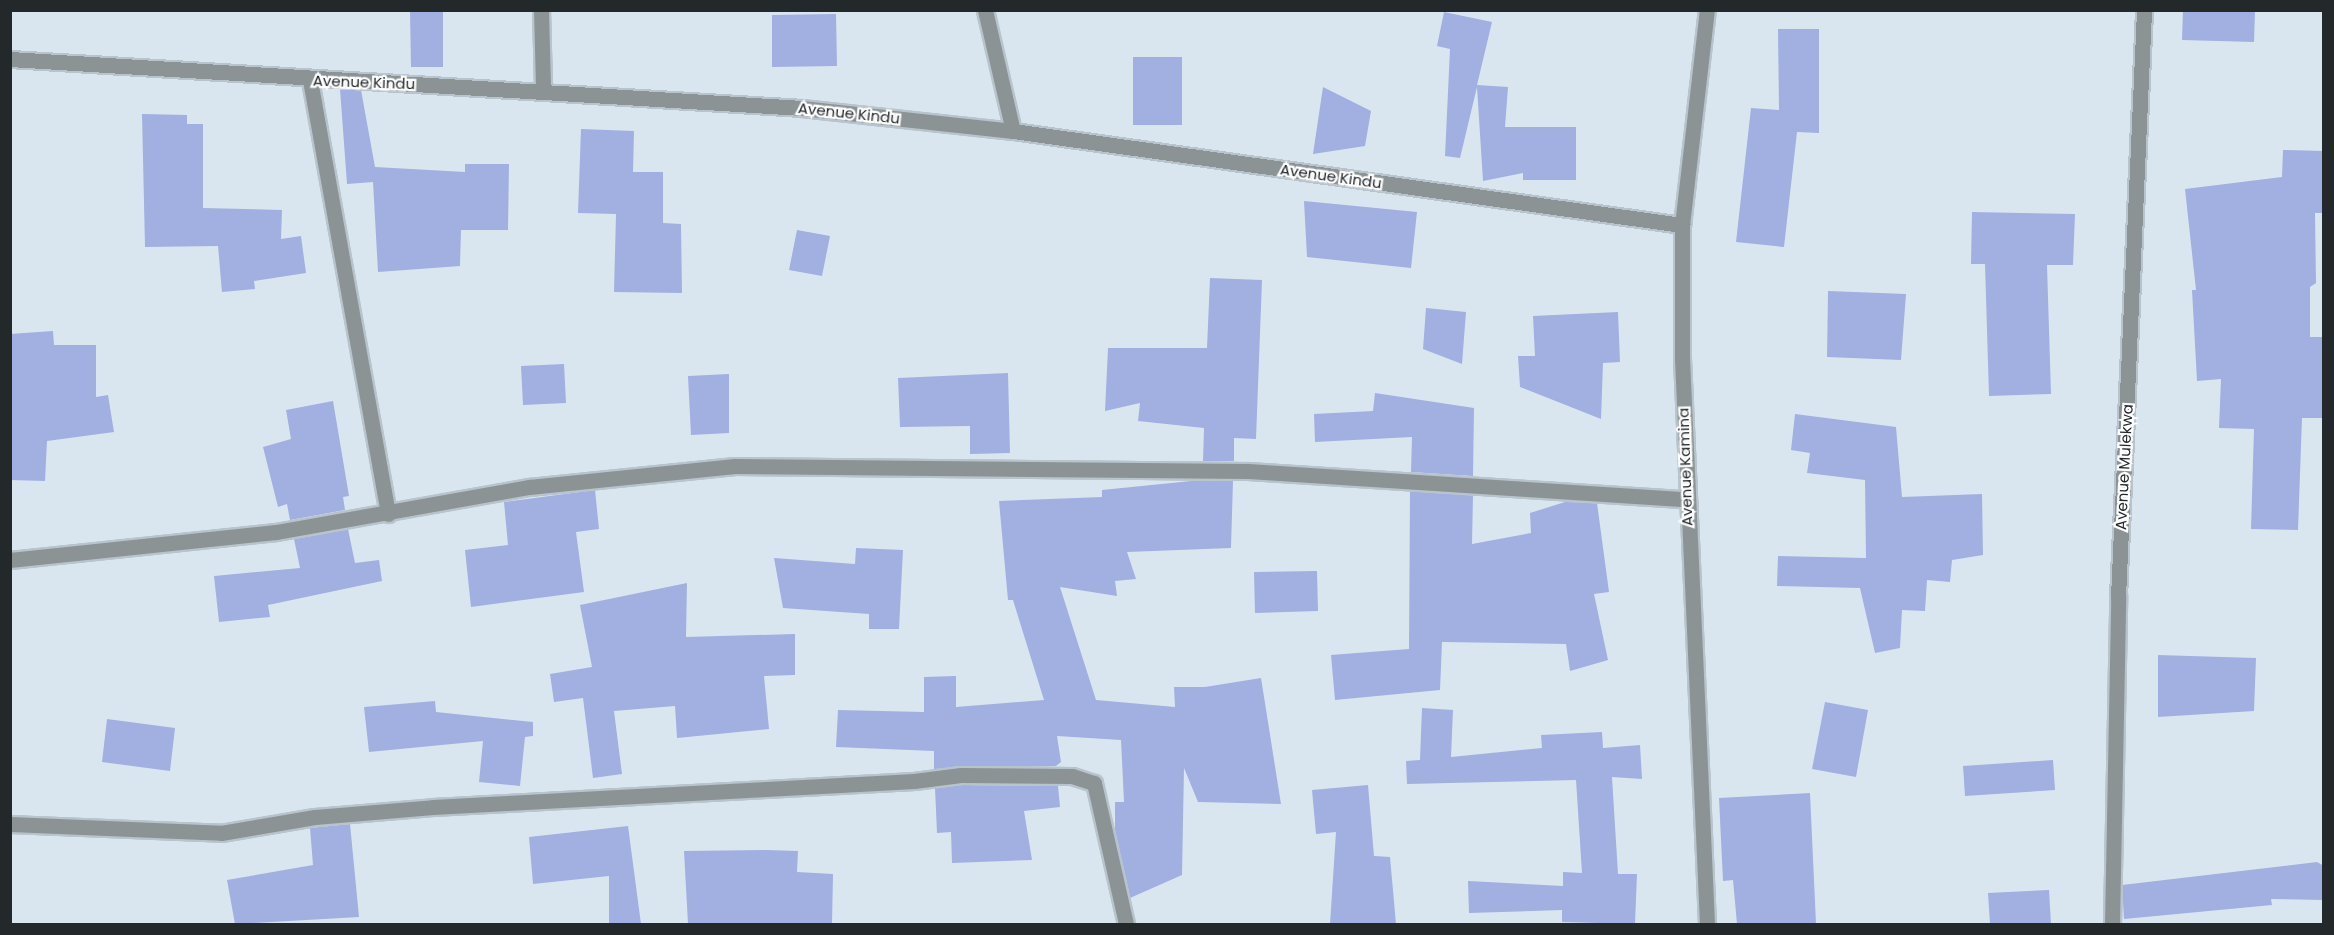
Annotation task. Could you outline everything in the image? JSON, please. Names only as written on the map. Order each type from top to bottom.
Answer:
[{"type":"street","points":[[541,10],[543,89]]},
{"type":"street","points":[[985,10],[1013,131]]},
{"type":"street","name":"Avenue Kamina","points":[[1707,10],[1682,225],[1685,499],[1707,924]]},
{"type":"street","name":"Avenue Mulekwa","points":[[2112,924],[2118,597],[2144,10]]},
{"type":"street","name":"Avenue Kindu","points":[[10,59],[310,80],[543,89],[802,108],[1013,131],[1682,225]]},
{"type":"street","points":[[310,80],[388,514]]},
{"type":"street","points":[[10,560],[276,532],[388,514],[529,487],[735,466],[1248,471],[1685,499]]},
{"type":"street","points":[[10,824],[221,833],[315,817],[433,807],[961,775],[1072,777],[1094,783],[1126,924]]},
{"type":"building","points":[[410,10],[443,10],[443,67],[411,67]]},
{"type":"building","points":[[2183,10],[2255,10],[2254,42],[2182,40]]},
{"type":"building","points":[[1444,12],[1492,22],[1477,85],[1508,87],[1505,127],[1576,127],[1576,180],[1523,180],[1523,173],[1483,181],[1477,87],[1460,158],[1445,156],[1450,49],[1437,46]]},
{"type":"building","points":[[836,14],[837,66],[772,67],[772,15]]},
{"type":"building","points":[[1778,29],[1819,29],[1819,133],[1797,132],[1784,247],[1736,242],[1751,108],[1779,110]]},
{"type":"building","points":[[1133,57],[1182,57],[1182,125],[1133,125]]},
{"type":"building","points":[[1323,87],[1371,111],[1365,146],[1313,154]]},
{"type":"building","points":[[340,89],[361,90],[375,167],[465,172],[465,164],[509,164],[508,230],[461,230],[460,266],[378,272],[373,182],[347,184]]},
{"type":"building","points":[[142,114],[187,115],[187,124],[203,124],[203,208],[282,210],[281,239],[301,236],[306,273],[254,281],[255,289],[222,292],[218,246],[145,247]]},
{"type":"building","points":[[581,129],[634,131],[633,172],[663,172],[663,223],[681,224],[682,293],[614,292],[616,214],[578,213]]},
{"type":"building","points":[[2283,150],[2324,151],[2324,213],[2315,213],[2316,283],[2310,287],[2310,337],[2324,337],[2324,418],[2302,418],[2298,530],[2251,529],[2254,429],[2219,428],[2221,379],[2197,381],[2192,290],[2196,290],[2185,189],[2282,177]]},
{"type":"building","points":[[1304,201],[1417,212],[1411,268],[1307,257]]},
{"type":"building","points":[[1972,212],[2075,214],[2073,265],[2047,265],[2051,394],[1989,396],[1985,264],[1971,264]]},
{"type":"building","points":[[797,230],[830,236],[822,276],[789,270]]},
{"type":"building","points":[[1210,278],[1262,280],[1256,439],[1234,438],[1234,461],[1203,461],[1204,428],[1138,421],[1140,403],[1105,411],[1108,348],[1207,348]]},
{"type":"building","points":[[1828,291],[1906,294],[1901,360],[1827,357]]},
{"type":"building","points":[[1426,308],[1466,312],[1462,364],[1423,349]]},
{"type":"building","points":[[1618,312],[1620,362],[1603,363],[1601,419],[1520,387],[1518,356],[1535,356],[1533,316]]},
{"type":"building","points":[[53,331],[54,345],[96,345],[96,397],[108,395],[114,432],[47,441],[45,481],[10,480],[10,334]]},
{"type":"building","points":[[564,364],[566,403],[523,405],[521,366]]},
{"type":"building","points":[[1008,373],[1010,453],[970,454],[970,426],[900,427],[898,378]]},
{"type":"building","points":[[729,374],[729,433],[691,435],[688,376]]},
{"type":"building","points":[[1375,393],[1474,408],[1473,476],[1411,472],[1412,437],[1315,442],[1314,414],[1373,411]]},
{"type":"building","points":[[333,401],[349,496],[343,497],[345,510],[290,520],[287,504],[278,507],[263,447],[291,439],[286,410]]},
{"type":"building","points":[[1795,414],[1896,427],[1902,497],[1982,494],[1983,555],[1952,560],[1950,582],[1927,580],[1925,611],[1902,610],[1900,648],[1875,653],[1860,588],[1777,586],[1778,556],[1866,558],[1865,480],[1807,473],[1810,453],[1791,450]]},
{"type":"building","points":[[1201,480],[1233,481],[1231,548],[1127,552],[1136,579],[1115,581],[1117,596],[1060,587],[1096,700],[1175,707],[1174,687],[1205,687],[1261,678],[1281,804],[1198,802],[1184,768],[1182,875],[1130,898],[1115,830],[1115,802],[1124,802],[1121,740],[1057,736],[1061,762],[1056,766],[934,769],[934,751],[836,747],[838,710],[924,712],[924,677],[956,676],[956,707],[1044,700],[1013,600],[1008,600],[999,501],[1102,497],[1102,490]]},
{"type":"building","points":[[595,490],[599,529],[576,532],[584,592],[471,607],[465,550],[508,545],[504,502]]},
{"type":"building","points":[[1410,491],[1473,495],[1472,544],[1531,533],[1530,513],[1565,502],[1597,503],[1609,592],[1594,594],[1608,660],[1570,671],[1566,644],[1442,642],[1440,690],[1335,700],[1331,655],[1409,649]]},
{"type":"building","points":[[348,529],[355,563],[379,560],[382,581],[268,605],[270,617],[219,622],[214,576],[300,568],[294,539]]},
{"type":"building","points":[[856,548],[903,550],[899,629],[869,629],[869,614],[783,608],[774,558],[855,564]]},
{"type":"building","points":[[1317,571],[1318,611],[1255,613],[1254,572]]},
{"type":"building","points":[[687,583],[686,637],[795,634],[795,675],[764,676],[769,729],[677,738],[675,706],[614,711],[622,774],[593,778],[583,698],[554,702],[550,674],[592,667],[580,605]]},
{"type":"building","points":[[2158,655],[2256,658],[2254,711],[2158,717]]},
{"type":"building","points":[[435,701],[436,712],[533,722],[533,736],[525,737],[520,786],[479,782],[483,741],[369,752],[364,707]]},
{"type":"building","points":[[1825,702],[1868,710],[1856,777],[1812,769]]},
{"type":"building","points":[[1422,708],[1453,710],[1451,757],[1542,748],[1541,735],[1602,732],[1603,748],[1640,745],[1642,779],[1612,777],[1618,874],[1637,874],[1635,924],[1562,922],[1562,910],[1469,913],[1468,881],[1563,886],[1563,872],[1582,873],[1576,780],[1407,784],[1406,761],[1420,760]]},
{"type":"building","points":[[107,719],[175,728],[170,771],[102,762]]},
{"type":"building","points":[[2053,760],[2055,790],[1965,796],[1963,766]]},
{"type":"building","points":[[962,785],[1058,786],[1060,807],[1024,811],[1032,860],[952,863],[951,832],[937,833],[935,788]]},
{"type":"building","points":[[1368,785],[1374,856],[1390,857],[1396,924],[1330,924],[1336,832],[1316,834],[1312,790]]},
{"type":"building","points":[[1810,793],[1816,924],[1737,924],[1733,880],[1723,881],[1719,798]]},
{"type":"building","points":[[350,824],[359,917],[235,924],[227,880],[313,865],[310,828]]},
{"type":"building","points":[[628,826],[641,924],[609,924],[609,876],[533,884],[529,837]]},
{"type":"building","points":[[684,851],[798,851],[797,872],[833,874],[832,924],[688,924]]},
{"type":"building","points":[[2317,862],[2324,866],[2324,900],[2271,899],[2272,905],[2124,919],[2122,885]]},
{"type":"building","points":[[2049,890],[2051,924],[1990,924],[1988,893]]}]
